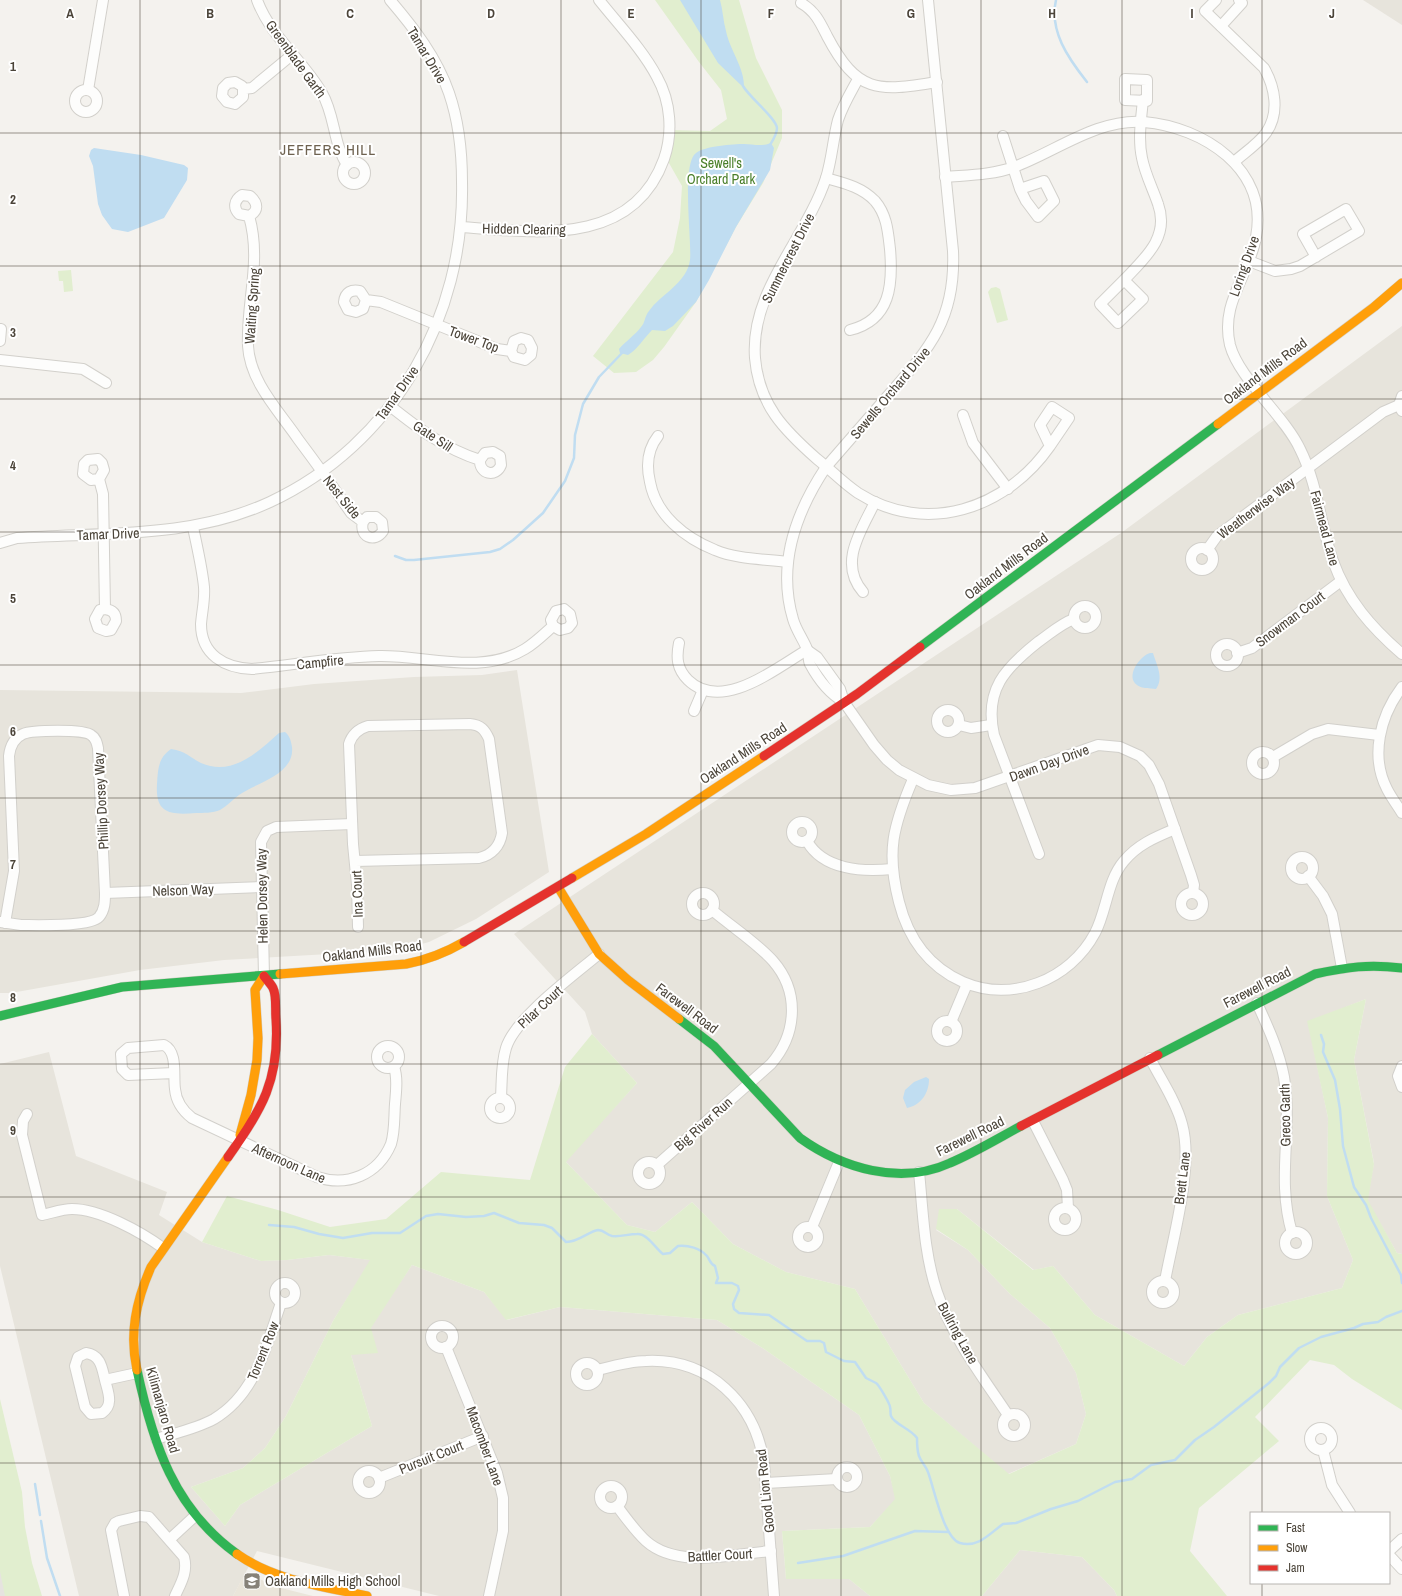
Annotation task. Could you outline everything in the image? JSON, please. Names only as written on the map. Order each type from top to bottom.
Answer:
[{"type":"street","points":[[88,90],[103,0]]},
{"type":"street","name":"Greenblade Garth","points":[[257,0],[274,32],[313,79],[328,105],[340,150],[347,165]]},
{"type":"street","name":"Hidden Clearing","points":[[461,227],[537,231],[577,229],[598,224],[624,211],[645,192],[654,181],[665,156],[670,130],[669,116],[663,90],[657,77],[647,62],[599,0]]},
{"type":"street","name":"Sewells Orchard Drive","points":[[844,702],[840,689],[817,657],[807,650],[793,621],[789,603],[787,562],[801,510],[826,467],[926,352],[940,327],[949,299],[954,268],[928,0]]},
{"type":"street","points":[[1216,0],[1205,11],[1264,68],[1270,79],[1275,100],[1273,118],[1266,133],[1234,162]]},
{"type":"street","points":[[1221,26],[1242,3],[1239,0]]},
{"type":"street","name":"Tamar Drive","points":[[0,535],[17,538],[163,531],[193,527],[226,519],[271,502],[321,471],[370,430],[390,406],[413,373],[437,325],[453,279],[463,203],[460,139],[450,94],[428,50],[394,2]]},
{"type":"street","points":[[801,3],[815,14],[840,60],[858,79],[883,87],[907,87],[937,82]]},
{"type":"street","points":[[244,89],[252,88],[259,83],[293,54]]},
{"type":"street","name":"Summercrest Drive","points":[[858,79],[839,119],[826,178],[808,218],[769,290],[762,308],[755,343],[755,359],[760,382],[768,404],[775,417],[794,439],[858,493],[875,502],[901,511],[933,514],[976,506],[1008,489],[1034,468],[1050,446]]},
{"type":"street","points":[[1124,280],[1151,252],[1156,244],[1162,228],[1159,206],[1142,158],[1141,121],[1143,100]]},
{"type":"street","name":"Loring Drive","points":[[945,177],[978,175],[1012,168],[1095,130],[1118,123],[1141,121],[1172,126],[1199,136],[1212,143],[1234,162],[1250,188],[1257,211],[1256,236],[1249,261],[1230,304],[1228,313],[1229,335],[1234,355],[1260,392]]},
{"type":"street","points":[[1003,136],[1012,168],[1020,189]]},
{"type":"street","points":[[826,178],[850,185],[869,196],[882,210],[888,229],[892,274],[891,287],[887,298],[870,321],[858,328],[850,330]]},
{"type":"street","points":[[1249,261],[1275,271],[1282,271],[1300,266],[1316,257],[1359,231],[1346,209],[1303,234],[1316,257]]},
{"type":"street","name":"Waiting Spring","points":[[249,216],[255,251],[248,336],[250,358],[257,380],[321,471]]},
{"type":"street","name":"Oakland Mills Road","points":[[0,1016],[93,992],[122,987],[406,964],[423,961],[449,951],[646,834],[844,702],[939,634],[1374,307],[1402,283]]},
{"type":"street","name":"Tower Top","points":[[366,300],[381,302],[497,349],[511,351]]},
{"type":"street","points":[[0,341],[1,329]]},
{"type":"street","points":[[0,360],[84,369],[106,383]]},
{"type":"street","name":"Fairmead Lane","points":[[1260,392],[1291,434],[1300,449],[1315,488],[1333,560],[1341,581],[1352,600],[1371,625],[1402,654]]},
{"type":"street","name":"Weatherwise Way","points":[[1207,550],[1217,536],[1383,412],[1401,404]]},
{"type":"street","name":"Gate Sill","points":[[390,406],[436,441],[463,455],[480,460]]},
{"type":"street","points":[[963,415],[972,443],[1008,489]]},
{"type":"street","points":[[658,436],[652,443],[647,460],[650,486],[662,511],[679,530],[715,550],[787,562]]},
{"type":"street","name":"Nest Side","points":[[321,471],[351,513],[362,522]]},
{"type":"street","points":[[99,479],[103,494],[105,609]]},
{"type":"street","points":[[864,592],[854,578],[852,563],[857,541],[875,502]]},
{"type":"street","name":"Campfire","points":[[193,527],[204,589],[201,626],[203,634],[207,647],[214,656],[233,667],[252,669],[379,656],[489,662],[512,656],[524,649],[553,626]]},
{"type":"street","name":"Tamar Drive","points":[[0,543],[17,538]]},
{"type":"street","name":"Snowman Court","points":[[1237,653],[1252,648],[1341,581]]},
{"type":"street","points":[[1039,854],[991,724],[990,713],[993,696],[1005,672],[1020,656],[1048,634],[1067,621],[1074,619]]},
{"type":"street","points":[[679,643],[677,660],[680,668],[692,683],[703,690],[715,692],[728,691],[748,684],[807,650]]},
{"type":"street","points":[[1402,687],[1389,708],[1379,735],[1379,754],[1383,778],[1387,788],[1402,813]]},
{"type":"street","points":[[694,711],[703,690]]},
{"type":"street","name":"Dawn Day Drive","points":[[844,702],[874,745],[887,760],[899,770],[913,779],[928,785],[951,790],[975,788],[1010,777],[1087,748],[1109,745],[1120,747],[1140,756],[1149,765],[1159,784],[1191,875],[1194,885],[1193,893]]},
{"type":"street","name":"Ina Court","points":[[355,861],[479,858],[486,856],[495,849],[502,833],[489,739],[484,730],[476,724],[368,726],[358,730],[354,734],[349,744],[358,927]]},
{"type":"street","points":[[958,725],[971,728],[991,724]]},
{"type":"street","points":[[1273,757],[1312,734],[1328,729],[1379,735]]},
{"type":"street","name":"Phillip Dorsey Way","points":[[82,731],[91,734],[97,742],[105,893],[102,912],[94,921],[88,922],[21,925],[2,922],[14,871],[9,756],[14,740],[24,733],[82,731]]},
{"type":"street","points":[[913,779],[895,825],[892,870],[900,908],[916,944],[940,969],[967,984],[996,990],[1010,990],[1036,984],[1060,972],[1079,955],[1095,933],[1112,881],[1124,861],[1130,854],[1149,840],[1175,829]]},
{"type":"street","name":"Helen Dorsey Way","points":[[264,976],[260,842],[267,831],[276,827],[352,824]]},
{"type":"street","points":[[807,841],[815,852],[848,868],[892,870]]},
{"type":"street","points":[[1308,876],[1323,896],[1332,914],[1342,968]]},
{"type":"street","name":"Nelson Way","points":[[105,893],[261,887]]},
{"type":"street","name":"Farewell Road","points":[[558,887],[599,954],[628,980],[714,1046],[800,1138],[811,1147],[839,1162],[871,1171],[902,1173],[919,1172],[949,1164],[1150,1058],[1315,974],[1342,968],[1374,965],[1402,968]]},
{"type":"street","name":"Big River Run","points":[[657,1165],[778,1056],[788,1037],[792,1018],[790,993],[786,982],[773,961],[712,910]]},
{"type":"street","name":"Pilar Court","points":[[501,1097],[503,1060],[510,1036],[525,1018],[599,954]]},
{"type":"street","name":"Kilimanjaro Road","points":[[239,1140],[251,1095],[257,1060],[258,1038],[255,990],[264,976],[274,989],[276,1037],[275,1060],[265,1099],[253,1122],[151,1267],[137,1306],[134,1332],[137,1373],[164,1464],[174,1485],[195,1516],[227,1547],[256,1565],[292,1578],[367,1596]]},
{"type":"street","points":[[951,1022],[967,984]]},
{"type":"street","name":"Greco Garth","points":[[1257,1003],[1274,1041],[1284,1077],[1287,1130],[1284,1198],[1292,1232]]},
{"type":"street","name":"Afternoon Lane","points":[[174,1073],[128,1075],[122,1069],[121,1054],[128,1048],[164,1045],[171,1050],[174,1073],[177,1097],[185,1113],[192,1118],[327,1181],[338,1182],[356,1178],[373,1168],[391,1143],[397,1079],[394,1067]]},
{"type":"street","name":"Brett Lane","points":[[1150,1058],[1177,1109],[1185,1136],[1186,1148],[1184,1176],[1165,1281]]},
{"type":"street","points":[[1402,1066],[1398,1076],[1402,1087]]},
{"type":"street","points":[[27,1114],[23,1121],[22,1135],[42,1215],[74,1209],[96,1214],[135,1230],[163,1248]]},
{"type":"street","points":[[1033,1121],[1063,1180],[1067,1190],[1068,1208]]},
{"type":"street","points":[[812,1227],[839,1162]]},
{"type":"street","name":"Bullring Lane","points":[[919,1172],[932,1273],[942,1308],[958,1338],[1008,1416]]},
{"type":"street","name":"Torrent Row","points":[[156,1439],[208,1422],[240,1398],[260,1364],[281,1303]]},
{"type":"street","name":"Macomber Lane","points":[[446,1347],[499,1479],[505,1510],[503,1532],[489,1596]]},
{"type":"street","points":[[86,1353],[96,1356],[100,1360],[105,1380],[110,1400],[108,1406],[102,1414],[91,1414],[85,1407],[75,1366],[78,1357],[86,1353]]},
{"type":"street","name":"Good Lion Road","points":[[598,1370],[638,1362],[671,1362],[695,1369],[716,1381],[737,1400],[753,1424],[762,1449],[766,1483],[774,1596]]},
{"type":"street","points":[[105,1380],[137,1373]]},
{"type":"street","name":"Pursuit Court","points":[[379,1478],[483,1436]]},
{"type":"street","points":[[1323,1450],[1332,1485],[1345,1511]]},
{"type":"street","points":[[766,1483],[837,1479]]},
{"type":"street","name":"Battler Court","points":[[617,1506],[647,1542],[666,1553],[690,1558],[771,1551]]},
{"type":"street","points":[[124,1596],[110,1535],[115,1523],[140,1516],[149,1517],[184,1557],[186,1564],[184,1578],[175,1596]]},
{"type":"street","points":[[170,1540],[195,1516]]},
{"type":"street","points":[[1390,1550],[1402,1539]]},
{"type":"street","points":[[1390,1556],[1402,1569]]},
{"type":"shaded area","points":[[1363,0],[1402,0],[1402,25]]},
{"type":"shaded area","points":[[1402,326],[1402,1254],[1397,1253],[1367,1200],[1374,1163],[1354,1060],[1366,999],[1308,1022],[1328,1118],[1327,1196],[1353,1260],[1342,1288],[1238,1315],[1207,1337],[1184,1366],[1095,1315],[1053,1266],[1034,1270],[957,1209],[936,1230],[968,1250],[1010,1294],[1050,1328],[1076,1373],[1086,1414],[1076,1444],[1008,1474],[924,1403],[855,1289],[786,1272],[733,1244],[692,1202],[655,1232],[627,1225],[565,1161],[637,1083],[592,1034],[585,1012],[514,934],[1121,533]]},
{"type":"shaded area","points":[[517,670],[549,872],[476,919],[429,942],[400,950],[224,960],[140,970],[11,993],[0,993],[0,690],[241,693],[314,684],[414,677],[482,675]]},
{"type":"shaded area","points":[[49,1052],[76,1156],[167,1192],[159,1215],[202,1242],[261,1261],[287,1260],[329,1255],[371,1260],[333,1321],[286,1416],[265,1448],[243,1468],[191,1487],[225,1526],[240,1505],[372,1426],[351,1355],[412,1265],[484,1292],[507,1320],[560,1307],[717,1320],[764,1349],[859,1415],[890,1476],[896,1499],[870,1527],[782,1531],[786,1579],[849,1579],[870,1596],[439,1596],[257,1551],[233,1596],[79,1596],[0,1266],[0,1064]]},
{"type":"shaded area","points":[[1020,1550],[1082,1557],[1114,1590],[1117,1596],[982,1596]]},
{"type":"shaded area","points":[[0,1571],[5,1596],[0,1596]]},
{"type":"shaded area","name":"Oakland Mills High School","points":[[245,1573],[281,1588],[313,1596],[233,1596]]},
{"type":"green space","name":"Sewell's Orchard Park","points":[[655,0],[739,0],[756,58],[782,110],[782,138],[763,183],[736,227],[696,302],[664,347],[653,360],[636,372],[614,373],[593,356],[673,252],[680,218],[682,186],[665,156],[669,130],[710,131],[727,119],[721,90]]},
{"type":"green space","points":[[71,270],[73,291],[64,292],[63,281],[59,281],[58,271]]},
{"type":"green space","points":[[996,287],[1000,289],[1008,320],[997,323],[988,292],[991,288]]},
{"type":"green space","points":[[1366,999],[1354,1060],[1374,1164],[1368,1200],[1397,1253],[1402,1254],[1402,1410],[1352,1379],[1334,1365],[1310,1360],[1255,1417],[1279,1441],[1199,1508],[1190,1551],[1227,1596],[1117,1596],[1114,1590],[1082,1557],[1020,1550],[982,1596],[870,1596],[849,1579],[786,1579],[782,1531],[870,1527],[895,1499],[890,1476],[859,1415],[764,1349],[717,1320],[560,1307],[506,1320],[484,1292],[412,1265],[371,1328],[378,1353],[351,1355],[372,1426],[240,1505],[225,1526],[191,1487],[243,1468],[265,1448],[286,1416],[333,1321],[370,1260],[329,1255],[287,1260],[261,1261],[202,1242],[227,1196],[278,1210],[330,1227],[386,1219],[441,1172],[530,1180],[565,1067],[592,1034],[637,1083],[566,1162],[627,1225],[655,1232],[692,1202],[733,1244],[786,1272],[855,1289],[924,1403],[1009,1474],[1076,1444],[1086,1414],[1076,1373],[1050,1328],[1010,1294],[968,1250],[936,1229],[939,1209],[957,1209],[1033,1270],[1053,1266],[1095,1315],[1184,1366],[1207,1337],[1238,1315],[1342,1288],[1353,1260],[1327,1196],[1328,1118],[1307,1021]]},
{"type":"green space","points":[[0,1399],[22,1492],[25,1527],[32,1563],[42,1596],[0,1596]]},
{"type":"water","points":[[680,0],[720,0],[728,38],[740,66],[744,81],[744,88],[718,63]]},
{"type":"water","points":[[771,143],[774,148],[770,170],[736,227],[696,302],[673,326],[665,331],[652,330],[632,353],[628,355],[620,353],[619,349],[636,333],[649,311],[679,282],[688,268],[690,250],[688,186],[689,172],[692,160],[696,153],[706,149],[733,144],[760,145]]},
{"type":"water","points":[[94,148],[141,155],[184,165],[188,168],[187,180],[164,218],[128,232],[112,229],[102,215],[98,204],[93,166],[89,156],[91,150]]},
{"type":"water","points":[[1150,653],[1153,653],[1160,676],[1156,689],[1144,688],[1137,685],[1133,677],[1133,672],[1138,662]]},
{"type":"water","points":[[285,732],[291,741],[292,747],[291,757],[287,765],[273,777],[239,795],[225,807],[208,813],[179,814],[172,813],[162,807],[157,794],[158,769],[163,756],[171,749],[184,753],[201,763],[212,767],[223,767],[234,765],[253,755],[279,733]]},
{"type":"water","points":[[926,1077],[929,1079],[929,1084],[926,1094],[916,1104],[907,1108],[903,1098],[905,1090],[914,1082]]},
{"type":"waterway","points":[[1056,0],[1055,23],[1062,44],[1067,54],[1087,82]]},
{"type":"waterway","points":[[743,86],[776,124],[777,128],[775,137],[770,145]]},
{"type":"waterway","points":[[395,556],[406,560],[414,560],[490,552],[500,549],[513,540],[543,513],[565,481],[574,458],[575,435],[583,404],[599,377],[623,352]]},
{"type":"waterway","points":[[1321,1035],[1324,1044],[1323,1052],[1335,1080],[1340,1109],[1343,1146],[1354,1187],[1366,1205],[1371,1218],[1401,1275],[1402,1283]]},
{"type":"waterway","points":[[269,1225],[294,1227],[319,1234],[343,1238],[372,1233],[400,1233],[426,1216],[438,1214],[466,1217],[484,1216],[494,1213],[519,1223],[544,1225],[552,1228],[566,1242],[571,1242],[598,1230],[612,1236],[641,1234],[663,1254],[670,1253],[678,1246],[686,1246],[697,1249],[704,1253],[715,1266],[718,1278],[716,1283],[732,1283],[738,1286],[739,1290],[733,1304],[734,1309],[739,1313],[769,1315],[807,1341],[820,1341],[824,1343],[826,1352],[844,1361],[855,1362],[866,1378],[877,1384],[888,1402],[893,1419],[917,1438],[917,1449],[919,1456],[928,1472],[940,1512],[949,1532],[954,1539],[960,1543],[967,1544],[979,1542],[1003,1524],[1016,1523],[1051,1509],[1078,1501],[1115,1482],[1132,1479],[1151,1465],[1175,1460],[1195,1440],[1214,1427],[1269,1383],[1276,1376],[1280,1367],[1299,1348],[1321,1337],[1363,1324],[1378,1322],[1386,1317],[1402,1311]]},
{"type":"waterway","points":[[35,1484],[40,1515]]},
{"type":"waterway","points":[[41,1521],[47,1558],[60,1596]]},
{"type":"waterway","points":[[798,1563],[843,1556],[915,1531],[948,1532]]},
{"type":"traffic: fast","points":[[920,647],[1218,424]]},
{"type":"traffic: fast","points":[[1158,1055],[1315,974],[1358,967],[1379,966],[1402,968]]},
{"type":"traffic: fast","points":[[0,1016],[122,987],[280,974]]},
{"type":"traffic: fast","points":[[679,1019],[714,1046],[800,1138],[816,1149],[853,1165],[892,1173],[911,1173],[931,1170],[968,1155],[1021,1126]]},
{"type":"traffic: fast","points":[[137,1370],[151,1424],[169,1473],[182,1496],[197,1517],[215,1536],[237,1554]]},
{"type":"traffic: slow","points":[[1218,424],[1374,307],[1402,283]]},
{"type":"traffic: slow","points":[[572,878],[646,834],[764,756]]},
{"type":"traffic: slow","points":[[558,887],[599,954],[628,980],[679,1019]]},
{"type":"traffic: slow","points":[[280,974],[406,964],[436,956],[464,942]]},
{"type":"traffic: slow","points":[[240,1135],[251,1095],[257,1060],[258,1038],[255,990],[264,976]]},
{"type":"traffic: slow","points":[[137,1370],[134,1344],[135,1318],[141,1292],[151,1267],[228,1157]]},
{"type":"traffic: slow","points":[[237,1554],[267,1571],[283,1577],[367,1596]]},
{"type":"traffic: jam","points":[[764,756],[857,694],[920,647]]},
{"type":"traffic: jam","points":[[464,942],[572,878]]},
{"type":"traffic: jam","points":[[228,1157],[259,1109],[272,1077],[276,1040],[275,999],[273,988],[264,976]]},
{"type":"traffic: jam","points":[[1021,1126],[1158,1055]]},
{"type":"place","name":"Oakland Mills High School","points":[[252,1581]]},
{"type":"district","name":"JEFFERS HILL","points":[[328,149]]}]
